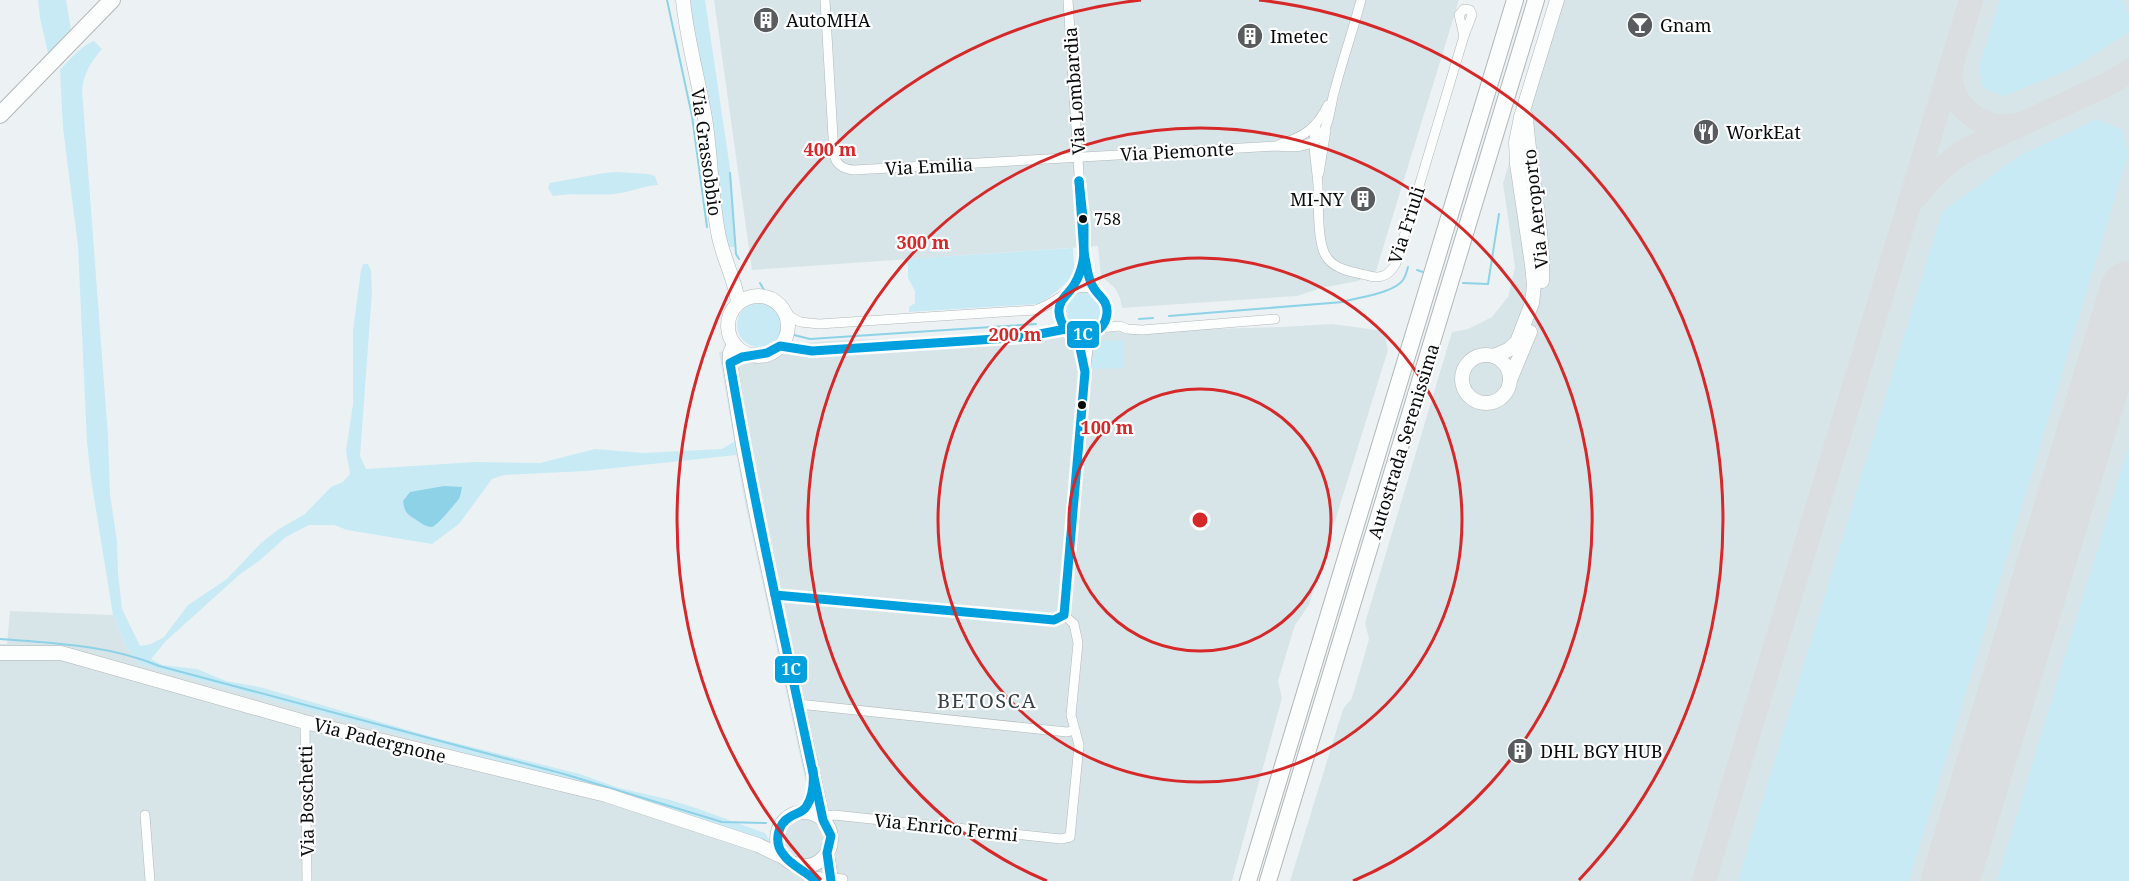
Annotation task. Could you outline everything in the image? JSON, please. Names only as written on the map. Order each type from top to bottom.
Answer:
[{"type":"highway","points":[[0,115],[112,0]]},
{"type":"highway","name":"Autostrada Serenissima","points":[[1248,881],[1515,0]]},
{"type":"highway","name":"Autostrada Serenissima","points":[[1268,881],[1536,0]]},
{"type":"street","name":"Via Grassobbio","points":[[683,0],[688,38],[705,118],[717,230],[725,260],[732,275],[738,302]]},
{"type":"street","name":"Via Emilia","points":[[825,0],[834,154],[838,164],[845,169],[1078,158]]},
{"type":"street","name":"Via Lombardia","points":[[1068,0],[1084,254],[1094,290]]},
{"type":"street","name":"Via Piemonte","points":[[1078,158],[1302,146],[1314,142],[1324,132],[1328,122],[1334,92],[1361,0]]},
{"type":"street","name":"Via Aeroporto","points":[[1494,356],[1508,350],[1517,342],[1525,325],[1534,293],[1533,265],[1516,158],[1517,133],[1557,0]]},
{"type":"street","name":"Via Friuli","points":[[1316,125],[1315,168],[1318,181],[1321,243],[1326,256],[1336,266],[1372,277],[1378,278],[1390,273],[1396,263],[1464,36]]},
{"type":"street","name":"Via Piemonte","points":[[1276,146],[1301,137],[1316,125],[1334,92]]},
{"type":"street","name":"Via Aeroporto","points":[[1510,381],[1537,313],[1542,294],[1539,229],[1527,149],[1526,105]]},
{"type":"street","name":"Via Friuli","points":[[1318,181],[1328,122]]},
{"type":"street","name":"Via Lombardia","points":[[1071,290],[1079,276],[1084,254]]},
{"type":"street","points":[[732,275],[749,290],[776,302],[786,314],[800,322],[819,324],[1035,310],[1046,307],[1079,287],[1094,290],[1100,294],[1120,326]]},
{"type":"street","points":[[753,356],[742,352],[734,344],[729,335],[728,324],[738,302],[753,296],[761,296]]},
{"type":"street","points":[[1062,298],[1058,311],[1059,318],[1083,352],[1085,372]]},
{"type":"street","points":[[780,346],[812,351],[1024,338],[1053,330],[1090,335],[1100,328],[1105,320],[1107,306]]},
{"type":"street","points":[[730,363],[742,356],[768,354],[780,346],[788,331],[786,314]]},
{"type":"street","points":[[1100,328],[1120,326],[1142,330],[1275,319]]},
{"type":"street","points":[[1064,615],[1090,335]]},
{"type":"street","points":[[734,344],[730,353],[730,363],[743,445],[823,820],[831,836],[836,874]]},
{"type":"street","points":[[1494,356],[1505,363],[1509,371],[1508,389],[1503,397],[1491,403],[1478,402],[1465,391],[1462,378],[1466,366],[1476,357],[1494,356]]},
{"type":"street","points":[[775,596],[1054,620],[1064,615]]},
{"type":"street","points":[[798,704],[1067,732],[1075,729],[1071,715],[1078,643],[1074,624],[1064,615]]},
{"type":"street","name":"Via Padergnone","points":[[0,653],[60,654],[305,722],[606,795],[758,845],[790,861],[814,878]]},
{"type":"street","name":"Via Boschetti","points":[[305,722],[307,881]]},
{"type":"street","name":"Via Enrico Fermi","points":[[823,820],[834,815],[1061,839],[1070,837],[1080,745],[1075,729]]},
{"type":"street","points":[[758,845],[772,840],[785,820],[801,812],[812,795],[815,778]]},
{"type":"street","points":[[801,812],[813,814],[823,820]]},
{"type":"street","points":[[146,815],[150,881]]},
{"type":"street","points":[[779,830],[778,842],[790,861],[813,864],[836,874]]},
{"type":"street","points":[[814,878],[836,874]]},
{"type":"shaded area","points":[[38,0],[66,0],[71,29],[48,53],[40,18]]},
{"type":"shaded area","points":[[685,0],[705,0],[731,175],[736,247],[726,247]]},
{"type":"shaded area","points":[[714,0],[1459,0],[1376,271],[1358,281],[1321,288],[1297,296],[1122,308],[1115,288],[1101,276],[1098,246],[752,270]]},
{"type":"shaded area","points":[[1559,0],[2129,0],[2129,881],[1290,881],[1343,709],[1352,698],[1369,639],[1365,623],[1452,332],[1468,329],[1492,317],[1508,297],[1515,267],[1503,183]]},
{"type":"shaded area","points":[[2000,0],[2122,0],[2129,16],[2129,32],[2073,68],[2004,96],[1983,88],[1979,66]]},
{"type":"shaded area","points":[[94,41],[102,49],[84,78],[82,90],[108,436],[110,494],[117,541],[122,609],[140,646],[151,644],[164,637],[188,605],[227,579],[261,543],[305,514],[331,487],[343,482],[350,474],[346,451],[353,404],[353,330],[361,270],[363,264],[368,264],[371,271],[372,292],[360,456],[366,469],[475,462],[540,463],[595,449],[643,453],[722,449],[735,441],[737,455],[586,471],[504,475],[492,479],[459,524],[432,544],[347,530],[334,525],[309,525],[286,537],[239,575],[166,641],[151,659],[162,665],[197,669],[226,681],[260,687],[432,737],[580,774],[619,788],[667,799],[765,833],[769,840],[766,842],[580,784],[139,664],[126,646],[113,615],[91,479],[87,442],[78,246],[63,128],[60,70],[80,50]]},
{"type":"shaded area","points":[[2097,119],[2122,130],[2128,154],[1909,881],[1738,881],[1942,212],[2019,156]]},
{"type":"shaded area","points":[[618,172],[655,176],[658,185],[600,195],[553,196],[548,188],[550,183]]},
{"type":"shaded area","points":[[1073,248],[1074,272],[1072,276],[1059,290],[1038,304],[909,312],[909,307],[915,303],[915,291],[908,278],[908,259]]},
{"type":"shaded area","points":[[1082,291],[1096,297],[1102,311],[1096,325],[1082,331],[1068,325],[1062,311],[1068,297]]},
{"type":"shaded area","points":[[759,303],[775,309],[781,325],[775,341],[759,347],[743,341],[737,325],[743,309]]},
{"type":"shaded area","points":[[1332,324],[1384,331],[1388,350],[1309,605],[1295,625],[1278,681],[1282,698],[1232,881],[0,881],[0,644],[7,644],[10,611],[113,615],[126,646],[139,664],[580,784],[766,842],[769,840],[775,823],[785,811],[800,804],[807,788],[744,498],[719,352],[735,348],[844,340]]},
{"type":"shaded area","points":[[1123,340],[1123,368],[1089,369],[1100,341]]},
{"type":"shaded area","points":[[2129,445],[2129,881],[1997,881]]},
{"type":"water","points":[[444,486],[462,487],[461,494],[434,526],[423,524],[406,512],[403,501],[410,492]]},
{"type":"waterway","points":[[667,0],[692,116],[707,227]]},
{"type":"waterway","points":[[730,173],[736,254],[739,259]]},
{"type":"waterway","points":[[1463,283],[1488,284],[1499,214]]},
{"type":"waterway","points":[[1169,316],[1343,302],[1392,288],[1403,280],[1408,267]]},
{"type":"waterway","points":[[1417,270],[1423,272]]},
{"type":"waterway","points":[[760,283],[764,290]]},
{"type":"waterway","points":[[1139,319],[1153,318]]},
{"type":"waterway","points":[[794,335],[810,339],[1036,324]]},
{"type":"waterway","points":[[0,639],[81,646],[121,653],[159,666],[564,774],[722,822],[766,823]]},
{"type":"taxiway","points":[[1704,881],[1971,0]]},
{"type":"taxiway","points":[[1951,71],[1955,95],[1970,113],[1979,120],[1991,124],[2015,125]]},
{"type":"taxiway","points":[[1917,196],[1939,171],[1966,150],[2112,82],[2129,71]]},
{"type":"runway","points":[[1950,881],[2129,290]]},
{"type":"transit line","name":"1C","points":[[1079,181],[1084,226],[1084,254]]},
{"type":"transit line","name":"1C","points":[[1079,181],[1084,254]]},
{"type":"transit line","name":"1C","points":[[1084,254],[1090,281],[1104,301],[1107,313],[1099,329],[1083,335],[1067,329],[1062,322],[1059,308],[1078,277],[1084,254]]},
{"type":"transit line","name":"1C","points":[[775,595],[1054,620],[1064,615],[1085,372],[1079,343],[1066,329]]},
{"type":"transit line","name":"1C","points":[[831,881],[827,853],[831,836],[823,820],[786,649],[730,363],[742,357],[767,353],[780,346],[812,351],[1024,337],[1066,329]]},
{"type":"transit line","name":"1C","points":[[813,770],[810,799],[803,811],[782,824],[778,834],[778,845],[786,858],[816,881]]},
{"type":"place","name":"AutoMHA","points":[[766,20]]},
{"type":"place","name":"Gnam","points":[[1640,25]]},
{"type":"place","name":"Imetec","points":[[1250,36]]},
{"type":"place","name":"WorkEat","points":[[1706,132]]},
{"type":"place","name":"MI-NY","points":[[1363,199]]},
{"type":"place","name":"758","points":[[1083,219]]},
{"type":"place","name":"DHL BGY HUB","points":[[1520,751]]},
{"type":"district","name":"BETOSCA","points":[[987,700]]}]
